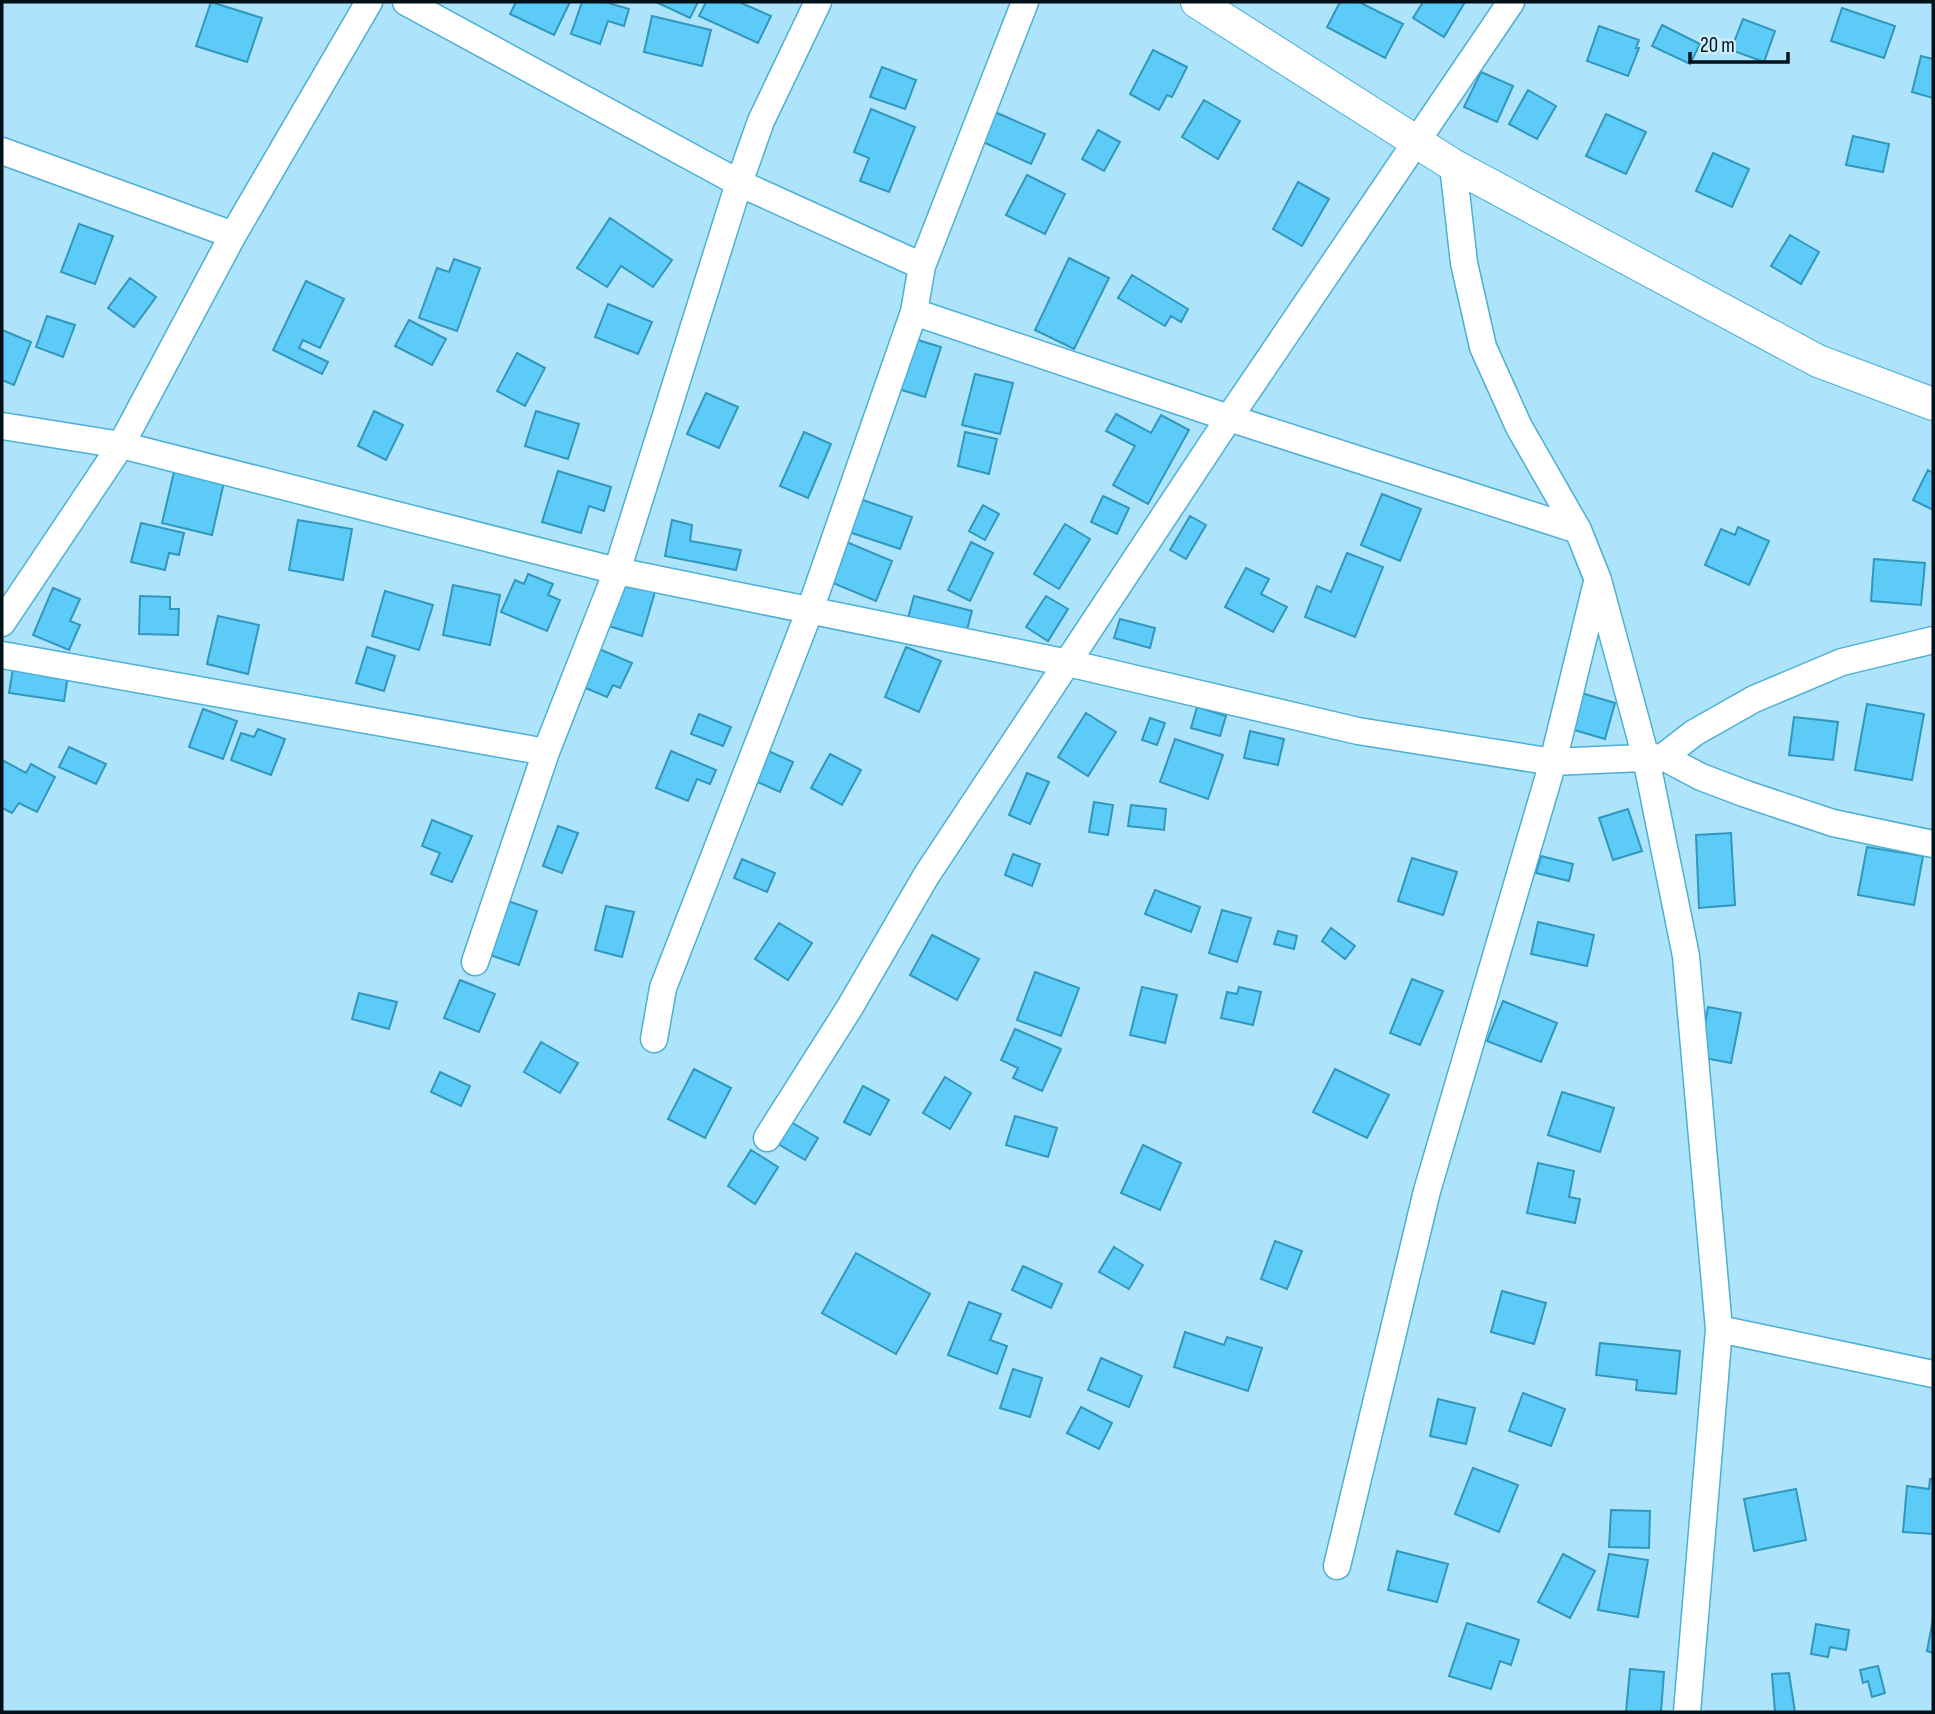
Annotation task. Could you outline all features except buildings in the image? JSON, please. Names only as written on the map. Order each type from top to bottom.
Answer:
[{"type":"street","points":[[2,623],[121,445],[233,235],[369,2]]},
{"type":"street","points":[[406,2],[739,183],[922,266]]},
{"type":"street","points":[[474,962],[546,752],[617,571],[761,121],[818,2]]},
{"type":"street","points":[[653,1038],[663,988],[810,610],[914,313],[922,266],[1025,2]]},
{"type":"street","points":[[1197,2],[1453,165],[1818,361],[1933,404]]},
{"type":"street","points":[[767,1138],[850,1007],[926,876],[1229,418],[1511,2]]},
{"type":"street","points":[[2,151],[233,235]]},
{"type":"street","points":[[1453,165],[1464,263],[1483,347],[1519,426],[1578,530],[1598,580],[1654,757],[1686,956],[1719,1328],[1687,1712]]},
{"type":"street","points":[[914,313],[1578,530]]},
{"type":"street","points":[[2,426],[121,445],[617,571],[1068,663],[1359,731],[1553,762],[1654,757],[1735,790],[1833,823],[1933,844]]},
{"type":"street","points":[[1337,1566],[1427,1191],[1553,762],[1598,580]]},
{"type":"street","points":[[1654,757],[1754,699],[1842,662],[1933,640]]},
{"type":"street","points":[[2,655],[546,752]]},
{"type":"street","points":[[1719,1328],[1933,1374]]}]
